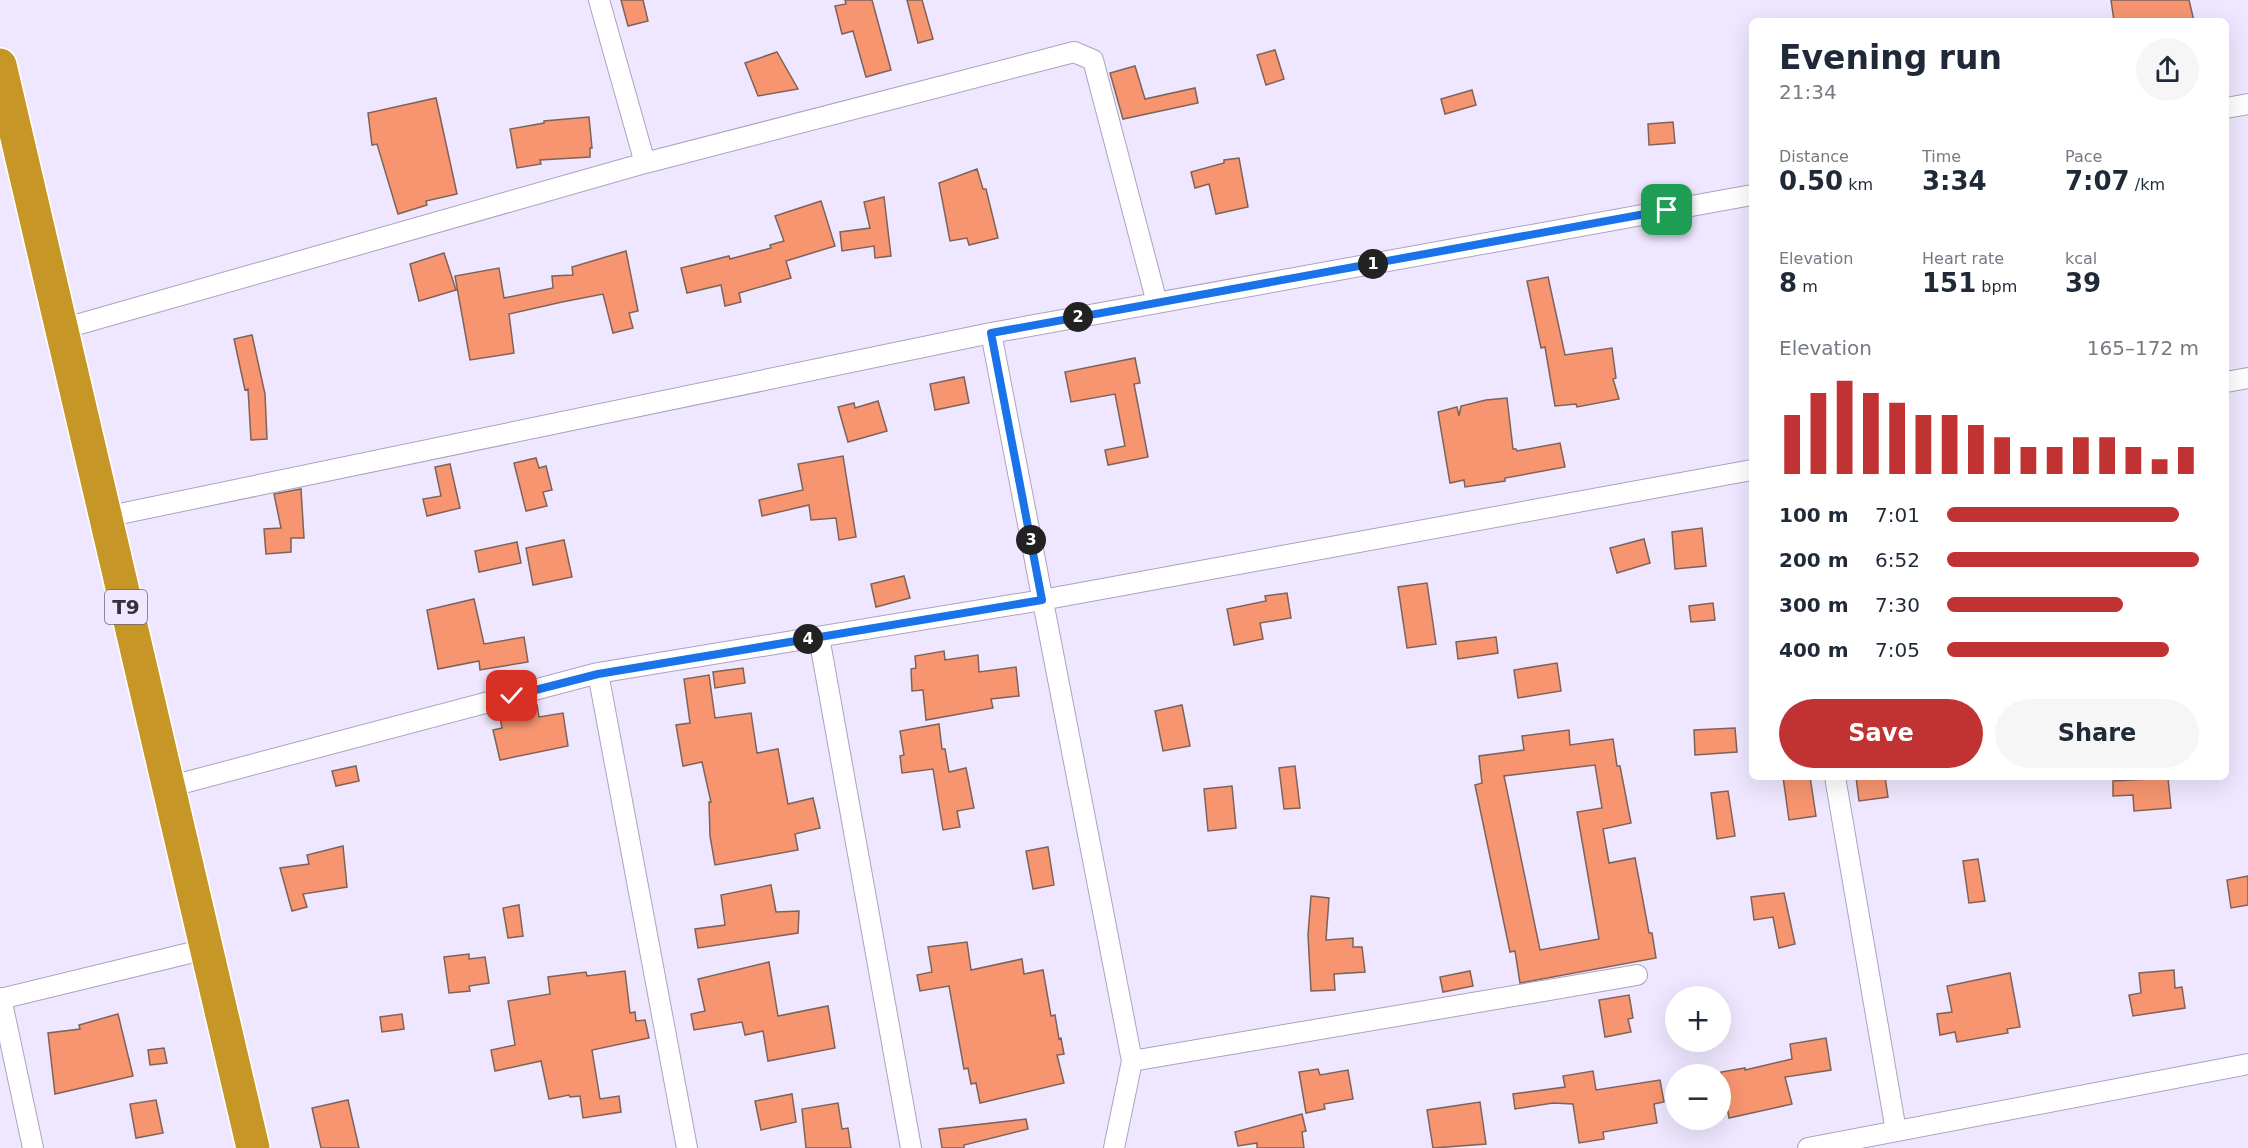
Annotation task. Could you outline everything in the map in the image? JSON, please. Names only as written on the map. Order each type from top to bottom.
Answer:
[{"type":"highway","name":"T9","points":[[0,65],[253,1148]]},
{"type":"street","points":[[599,0],[645,163]]},
{"type":"street","points":[[62,329],[645,163],[1074,52],[1093,60],[1157,303]]},
{"type":"street","points":[[2229,107],[2248,104]]},
{"type":"street","points":[[105,517],[991,333],[1749,196]]},
{"type":"street","points":[[991,333],[1132,1061],[1114,1148]]},
{"type":"street","points":[[2229,381],[2248,378]]},
{"type":"street","points":[[168,787],[598,674],[1042,600],[1749,471]]},
{"type":"street","points":[[819,637],[910,1148]]},
{"type":"street","points":[[598,674],[687,1148]]},
{"type":"street","points":[[1836,780],[1896,1131]]},
{"type":"street","points":[[33,1148],[1,998],[206,949]]},
{"type":"street","points":[[1132,1061],[1637,975]]},
{"type":"street","points":[[1809,1148],[2248,1064]]},
{"type":"building","points":[[621,0],[643,0],[648,21],[628,26]]},
{"type":"building","points":[[845,0],[872,0],[891,70],[866,77],[853,31],[842,34],[835,6],[846,4]]},
{"type":"building","points":[[907,0],[922,0],[933,39],[918,43]]},
{"type":"building","points":[[2111,0],[2189,0],[2193,18],[2114,18]]},
{"type":"building","points":[[1275,50],[1284,79],[1266,85],[1257,55]]},
{"type":"building","points":[[777,52],[798,89],[758,96],[745,63]]},
{"type":"building","points":[[1135,66],[1145,99],[1195,88],[1198,103],[1123,119],[1110,73]]},
{"type":"building","points":[[1472,90],[1476,105],[1445,114],[1441,99]]},
{"type":"building","points":[[436,98],[457,194],[426,201],[427,205],[398,214],[377,144],[372,145],[368,113]]},
{"type":"building","points":[[589,117],[592,148],[590,148],[590,157],[540,160],[541,164],[517,168],[510,129],[544,123],[544,121]]},
{"type":"building","points":[[1673,122],[1675,143],[1649,145],[1648,124]]},
{"type":"building","points":[[1239,158],[1248,207],[1216,214],[1209,184],[1195,188],[1191,172],[1224,163],[1224,160]]},
{"type":"building","points":[[977,169],[983,189],[986,189],[998,238],[969,245],[967,238],[950,241],[939,183]]},
{"type":"building","points":[[884,197],[891,256],[875,258],[874,246],[842,251],[840,232],[870,228],[864,202]]},
{"type":"building","points":[[821,201],[835,246],[786,261],[791,278],[739,293],[741,302],[725,306],[721,285],[687,293],[681,268],[729,256],[730,259],[771,248],[770,245],[784,241],[775,216]]},
{"type":"building","points":[[626,251],[638,311],[629,313],[633,328],[613,333],[603,294],[562,302],[509,314],[514,353],[470,360],[455,276],[499,268],[504,298],[553,288],[552,276],[573,275],[572,267]]},
{"type":"building","points":[[444,253],[456,290],[419,301],[410,264]]},
{"type":"building","points":[[1548,277],[1565,355],[1612,348],[1616,378],[1613,379],[1619,399],[1577,407],[1576,404],[1555,406],[1545,347],[1541,348],[1527,281]]},
{"type":"building","points":[[252,335],[265,394],[267,439],[251,440],[248,389],[245,390],[234,339]]},
{"type":"building","points":[[1135,358],[1140,383],[1134,384],[1148,457],[1108,465],[1105,450],[1125,446],[1115,394],[1071,402],[1065,372]]},
{"type":"building","points":[[964,377],[969,403],[935,410],[930,384]]},
{"type":"building","points":[[1507,398],[1513,449],[1517,451],[1560,443],[1565,467],[1505,478],[1505,481],[1465,487],[1464,480],[1450,483],[1438,412],[1457,407],[1459,416],[1461,406]]},
{"type":"building","points":[[878,401],[887,431],[848,442],[838,407],[854,403],[855,408]]},
{"type":"building","points":[[843,456],[856,537],[839,540],[836,518],[811,520],[809,505],[762,516],[759,500],[803,490],[798,464]]},
{"type":"building","points":[[536,458],[539,468],[546,466],[552,490],[543,492],[547,506],[526,511],[514,463]]},
{"type":"building","points":[[450,464],[460,508],[427,516],[423,499],[441,496],[435,467]]},
{"type":"building","points":[[301,489],[304,538],[291,538],[291,552],[266,554],[264,529],[281,528],[274,494]]},
{"type":"building","points":[[1702,528],[1706,566],[1675,569],[1672,532]]},
{"type":"building","points":[[1644,539],[1650,563],[1617,573],[1610,548]]},
{"type":"building","points":[[564,540],[572,577],[533,585],[526,548]]},
{"type":"building","points":[[517,542],[521,563],[479,572],[475,551]]},
{"type":"building","points":[[904,576],[910,598],[876,607],[871,584]]},
{"type":"building","points":[[1427,583],[1436,644],[1407,648],[1398,587]]},
{"type":"building","points":[[1287,593],[1291,618],[1260,623],[1263,639],[1234,645],[1227,609],[1266,601],[1265,596]]},
{"type":"building","points":[[474,599],[484,644],[524,637],[528,662],[480,670],[479,661],[438,669],[427,610]]},
{"type":"building","points":[[1713,603],[1715,620],[1691,622],[1689,606]]},
{"type":"building","points":[[1496,637],[1498,653],[1458,659],[1456,642]]},
{"type":"building","points":[[944,651],[945,660],[978,655],[979,672],[1016,667],[1019,696],[991,699],[993,708],[926,720],[923,690],[912,691],[911,669],[916,668],[915,656]]},
{"type":"building","points":[[1557,663],[1561,691],[1518,698],[1514,670]]},
{"type":"building","points":[[743,668],[745,683],[715,688],[713,672]]},
{"type":"building","points":[[709,675],[715,718],[751,713],[757,753],[778,749],[788,804],[813,798],[820,828],[795,834],[798,850],[715,865],[710,836],[709,802],[711,802],[702,762],[683,766],[676,725],[690,723],[684,679]]},
{"type":"building","points":[[537,705],[539,717],[563,713],[568,746],[500,760],[493,730],[502,728],[499,712]]},
{"type":"building","points":[[1182,705],[1190,746],[1163,751],[1155,711]]},
{"type":"building","points":[[939,724],[942,749],[945,749],[949,772],[966,768],[974,808],[957,811],[960,827],[943,830],[933,769],[902,773],[900,756],[904,755],[900,731]]},
{"type":"building","points":[[1735,728],[1737,752],[1695,755],[1694,730]]},
{"type":"building","points":[[1569,730],[1570,745],[1613,739],[1631,823],[1603,829],[1609,863],[1635,858],[1656,958],[1520,983],[1515,951],[1510,952],[1475,785],[1482,783],[1479,756],[1524,750],[1522,736]],"holes":[[[1595,765],[1602,808],[1577,812],[1599,939],[1540,950],[1504,776]]]},
{"type":"building","points":[[356,766],[359,781],[336,786],[332,771]]},
{"type":"building","points":[[1295,766],[1300,808],[1284,809],[1279,768]]},
{"type":"building","points":[[1783,780],[1810,780],[1816,816],[1789,820]]},
{"type":"building","points":[[1856,780],[1885,780],[1888,797],[1859,801]]},
{"type":"building","points":[[2168,780],[2171,808],[2134,811],[2133,795],[2113,796],[2113,781]]},
{"type":"building","points":[[1232,786],[1236,828],[1208,831],[1204,789]]},
{"type":"building","points":[[1728,791],[1735,836],[1717,839],[1711,793]]},
{"type":"building","points":[[343,846],[347,887],[303,894],[307,907],[292,911],[280,868],[309,864],[307,855]]},
{"type":"building","points":[[1048,847],[1054,885],[1033,889],[1026,851]]},
{"type":"building","points":[[1978,859],[1985,901],[1969,903],[1963,861]]},
{"type":"building","points":[[2248,876],[2248,905],[2231,908],[2227,880]]},
{"type":"building","points":[[771,885],[776,912],[799,911],[798,933],[698,948],[695,929],[725,925],[721,895]]},
{"type":"building","points":[[1784,893],[1795,944],[1779,948],[1773,917],[1754,920],[1751,897]]},
{"type":"building","points":[[1311,896],[1329,898],[1326,940],[1353,938],[1353,947],[1362,947],[1365,972],[1334,974],[1335,990],[1311,991],[1308,935]]},
{"type":"building","points":[[519,905],[523,936],[508,938],[503,908]]},
{"type":"building","points":[[967,942],[971,970],[1022,959],[1024,974],[1043,970],[1051,1016],[1055,1015],[1064,1054],[1057,1055],[1064,1083],[980,1103],[976,1083],[971,1084],[968,1068],[964,1069],[949,986],[920,991],[917,975],[932,972],[928,947]]},
{"type":"building","points":[[469,954],[469,959],[485,957],[489,983],[469,986],[470,991],[449,993],[444,957]]},
{"type":"building","points":[[769,962],[778,1016],[828,1006],[835,1048],[768,1061],[763,1031],[745,1035],[742,1022],[694,1030],[691,1014],[705,1011],[698,979]]},
{"type":"building","points":[[2174,970],[2175,988],[2182,987],[2185,1008],[2133,1016],[2129,995],[2141,993],[2139,973]]},
{"type":"building","points":[[625,971],[630,1013],[635,1012],[636,1021],[645,1020],[649,1038],[592,1050],[600,1099],[619,1096],[621,1112],[583,1118],[580,1096],[570,1097],[569,1095],[549,1099],[541,1061],[495,1071],[491,1050],[515,1045],[508,1001],[550,994],[548,977],[586,972],[587,976]]},
{"type":"building","points":[[1470,971],[1473,986],[1443,992],[1440,977]]},
{"type":"building","points":[[2010,973],[2020,1027],[2007,1029],[2008,1033],[1957,1042],[1955,1032],[1940,1035],[1937,1014],[1952,1012],[1947,986]]},
{"type":"building","points":[[1629,995],[1633,1018],[1628,1019],[1631,1032],[1605,1037],[1599,1000]]},
{"type":"building","points":[[118,1014],[133,1076],[55,1094],[48,1033],[80,1029],[79,1025]]},
{"type":"building","points":[[402,1014],[404,1029],[382,1032],[380,1017]]},
{"type":"building","points":[[1826,1038],[1831,1070],[1785,1077],[1792,1104],[1731,1118],[1731,1070],[1745,1068],[1745,1070],[1792,1059],[1790,1044]]},
{"type":"building","points":[[164,1048],[167,1063],[150,1065],[148,1050]]},
{"type":"building","points":[[1318,1069],[1320,1075],[1348,1070],[1353,1099],[1324,1104],[1325,1109],[1306,1113],[1299,1072]]},
{"type":"building","points":[[1593,1071],[1596,1090],[1660,1080],[1664,1102],[1654,1104],[1657,1123],[1603,1132],[1604,1139],[1579,1143],[1573,1104],[1553,1103],[1515,1109],[1513,1094],[1565,1087],[1563,1076]]},
{"type":"building","points":[[792,1094],[796,1122],[761,1130],[755,1101]]},
{"type":"building","points":[[156,1100],[163,1133],[136,1138],[130,1104]]},
{"type":"building","points":[[348,1100],[359,1148],[321,1148],[312,1108]]},
{"type":"building","points":[[1480,1102],[1486,1144],[1433,1148],[1427,1110]]},
{"type":"building","points":[[838,1103],[842,1129],[848,1128],[851,1148],[806,1148],[802,1109]]},
{"type":"building","points":[[1302,1114],[1306,1131],[1302,1132],[1304,1148],[1257,1148],[1257,1143],[1238,1146],[1235,1132]]},
{"type":"building","points":[[1026,1119],[1028,1129],[964,1145],[964,1148],[942,1148],[939,1129]]},
{"type":"route","points":[[512,696],[598,674],[1042,600],[991,333],[1667,210]]}]
